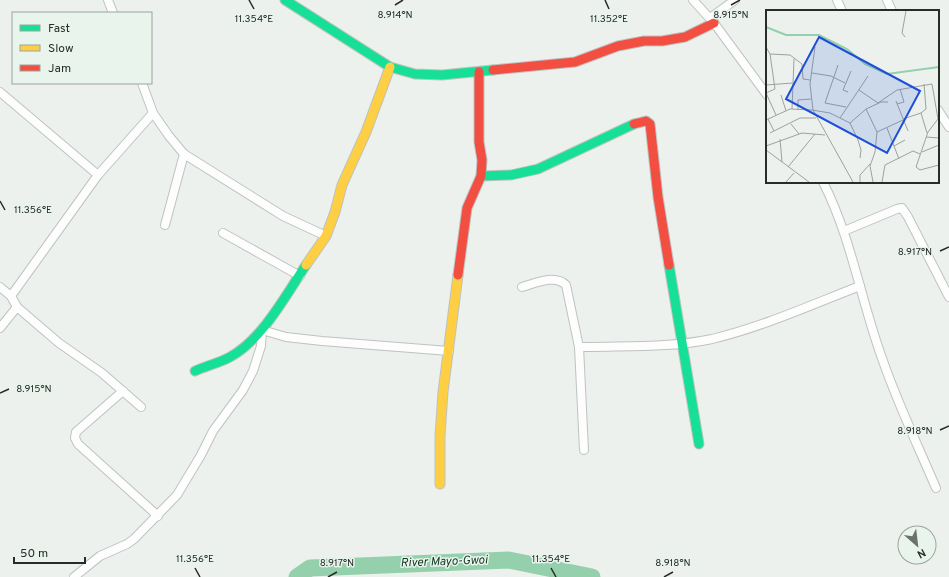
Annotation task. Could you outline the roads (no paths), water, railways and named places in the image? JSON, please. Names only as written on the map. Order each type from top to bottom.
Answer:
[{"type":"street","points":[[108,0],[113,12]]},
{"type":"street","points":[[285,0],[390,67],[415,74],[442,75],[575,62],[618,46],[644,41],[662,41],[685,37],[699,31],[735,0]]},
{"type":"street","points":[[693,0],[712,20],[766,94]]},
{"type":"street","points":[[837,0],[842,10]]},
{"type":"street","points":[[887,0],[892,10]]},
{"type":"street","points":[[195,371],[230,358],[246,346],[262,330],[326,236],[335,212],[342,184],[366,132],[390,67]]},
{"type":"street","points":[[440,484],[440,436],[443,392],[467,208],[481,176],[482,160],[479,142],[479,72]]},
{"type":"street","points":[[142,84],[153,113],[184,154],[283,216],[326,236]]},
{"type":"street","points":[[0,92],[98,174]]},
{"type":"street","points":[[939,112],[949,127]]},
{"type":"street","points":[[11,296],[98,174],[153,113]]},
{"type":"street","points":[[481,176],[511,175],[538,169],[638,122],[646,121],[650,124],[658,197],[699,444]]},
{"type":"street","points":[[165,225],[184,154]]},
{"type":"street","points":[[824,183],[831,197],[844,231],[882,361],[936,488]]},
{"type":"street","points":[[844,231],[902,208],[949,297]]},
{"type":"street","points":[[223,233],[300,276]]},
{"type":"street","points":[[522,287],[555,279],[562,281],[566,285],[579,347],[584,450]]},
{"type":"street","points":[[579,347],[682,344],[712,339],[750,328],[860,286]]},
{"type":"street","points":[[0,287],[11,296],[17,306],[59,342],[102,374],[141,407]]},
{"type":"street","points":[[0,328],[17,306]]},
{"type":"street","points":[[262,330],[286,337],[449,351]]},
{"type":"street","points":[[74,577],[100,556],[134,540],[176,496],[198,462],[213,432],[243,390],[253,371],[261,346],[262,330]]},
{"type":"street","points":[[123,391],[76,432],[75,438],[78,444],[158,516]]},
{"type":"waterway","name":"River Mayo-Gwoi","points":[[297,577],[310,568],[509,560],[592,577]]}]
